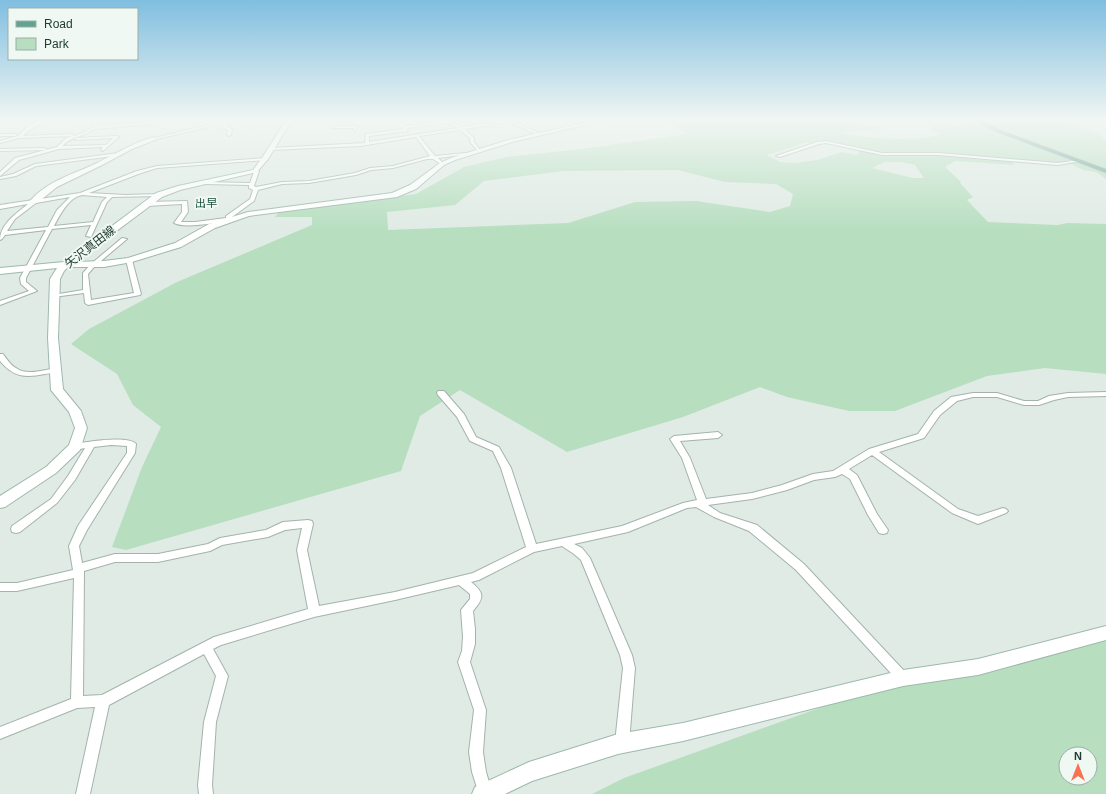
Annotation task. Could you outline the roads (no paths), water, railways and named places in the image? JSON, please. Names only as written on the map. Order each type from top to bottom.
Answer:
[{"type":"main road","points":[[1068,157],[1106,171]]},
{"type":"street","points":[[0,175],[17,160],[25,157]]},
{"type":"street","points":[[31,157],[30,161],[35,165]]},
{"type":"street","points":[[0,178],[14,175],[35,165],[89,157]]},
{"type":"street","points":[[0,238],[12,218],[32,205],[34,201],[50,186],[112,157]]},
{"type":"street","points":[[265,159],[255,171],[257,171],[251,187],[256,189],[277,184],[309,182],[342,177],[367,170],[393,166],[430,157]]},
{"type":"street","points":[[435,157],[442,164]]},
{"type":"street","points":[[147,204],[186,202],[185,212],[177,223],[195,224],[230,219],[272,210],[361,200],[394,195],[413,187],[442,164],[459,157]]},
{"type":"street","points":[[975,157],[1058,164],[1079,161]]},
{"type":"street","points":[[0,207],[78,194],[157,167],[265,159]]},
{"type":"street","name":"矢沢真田線","points":[[0,503],[51,470],[75,447],[82,428],[75,411],[57,390],[53,338],[55,279],[60,270],[159,195],[174,189],[255,171]]},
{"type":"street","points":[[205,183],[252,184]]},
{"type":"street","points":[[230,219],[228,217],[252,200],[256,189]]},
{"type":"street","points":[[0,303],[34,291],[23,283],[23,278],[59,210],[78,194],[110,196],[159,195]]},
{"type":"street","points":[[106,234],[89,236],[105,202],[110,196]]},
{"type":"street","points":[[0,271],[66,265],[93,265],[129,260],[178,246],[212,226],[230,219]]},
{"type":"street","points":[[4,233],[95,223]]},
{"type":"street","points":[[124,240],[93,265],[85,274],[88,303],[138,294],[129,260]]},
{"type":"street","points":[[55,296],[87,291]]},
{"type":"street","points":[[0,356],[13,370],[21,373],[33,374],[56,370]]},
{"type":"street","points":[[441,393],[461,416],[473,438],[496,449],[506,468],[532,549]]},
{"type":"street","points":[[0,733],[77,702],[103,701],[218,640],[314,612],[462,581],[475,577],[532,549],[624,529],[686,505],[752,496],[784,488],[813,477],[835,474],[872,451],[921,436],[937,413],[954,399],[973,395],[997,395],[1024,403],[1039,403],[1052,398],[1068,395],[1106,394]]},
{"type":"street","points":[[718,435],[674,439],[686,458],[700,503],[717,515],[753,528],[800,567],[903,678]]},
{"type":"street","points":[[75,447],[92,443],[121,442],[132,444],[131,453],[82,529],[74,546],[78,571],[77,702]]},
{"type":"street","points":[[16,529],[54,501],[72,478],[92,443]]},
{"type":"street","points":[[872,451],[955,511],[978,520],[1003,511]]},
{"type":"street","points":[[842,469],[854,477],[873,515],[883,530]]},
{"type":"street","points":[[0,588],[17,587],[78,571],[115,558],[158,558],[210,547],[220,542],[268,533],[283,526],[308,524],[302,550],[314,612]]},
{"type":"street","points":[[563,542],[578,551],[585,558],[626,655],[629,668],[622,744]]},
{"type":"street","points":[[462,581],[476,592],[475,601],[468,610],[469,620],[467,657],[464,662],[480,710],[476,752],[483,793],[529,772],[622,744],[683,732],[903,678],[978,667],[1106,633]]},
{"type":"street","points":[[206,647],[222,676],[210,722],[205,785],[206,794]]},
{"type":"street","points":[[83,794],[103,701]]},
{"type":"district","name":"出早","points":[[206,203]]}]
